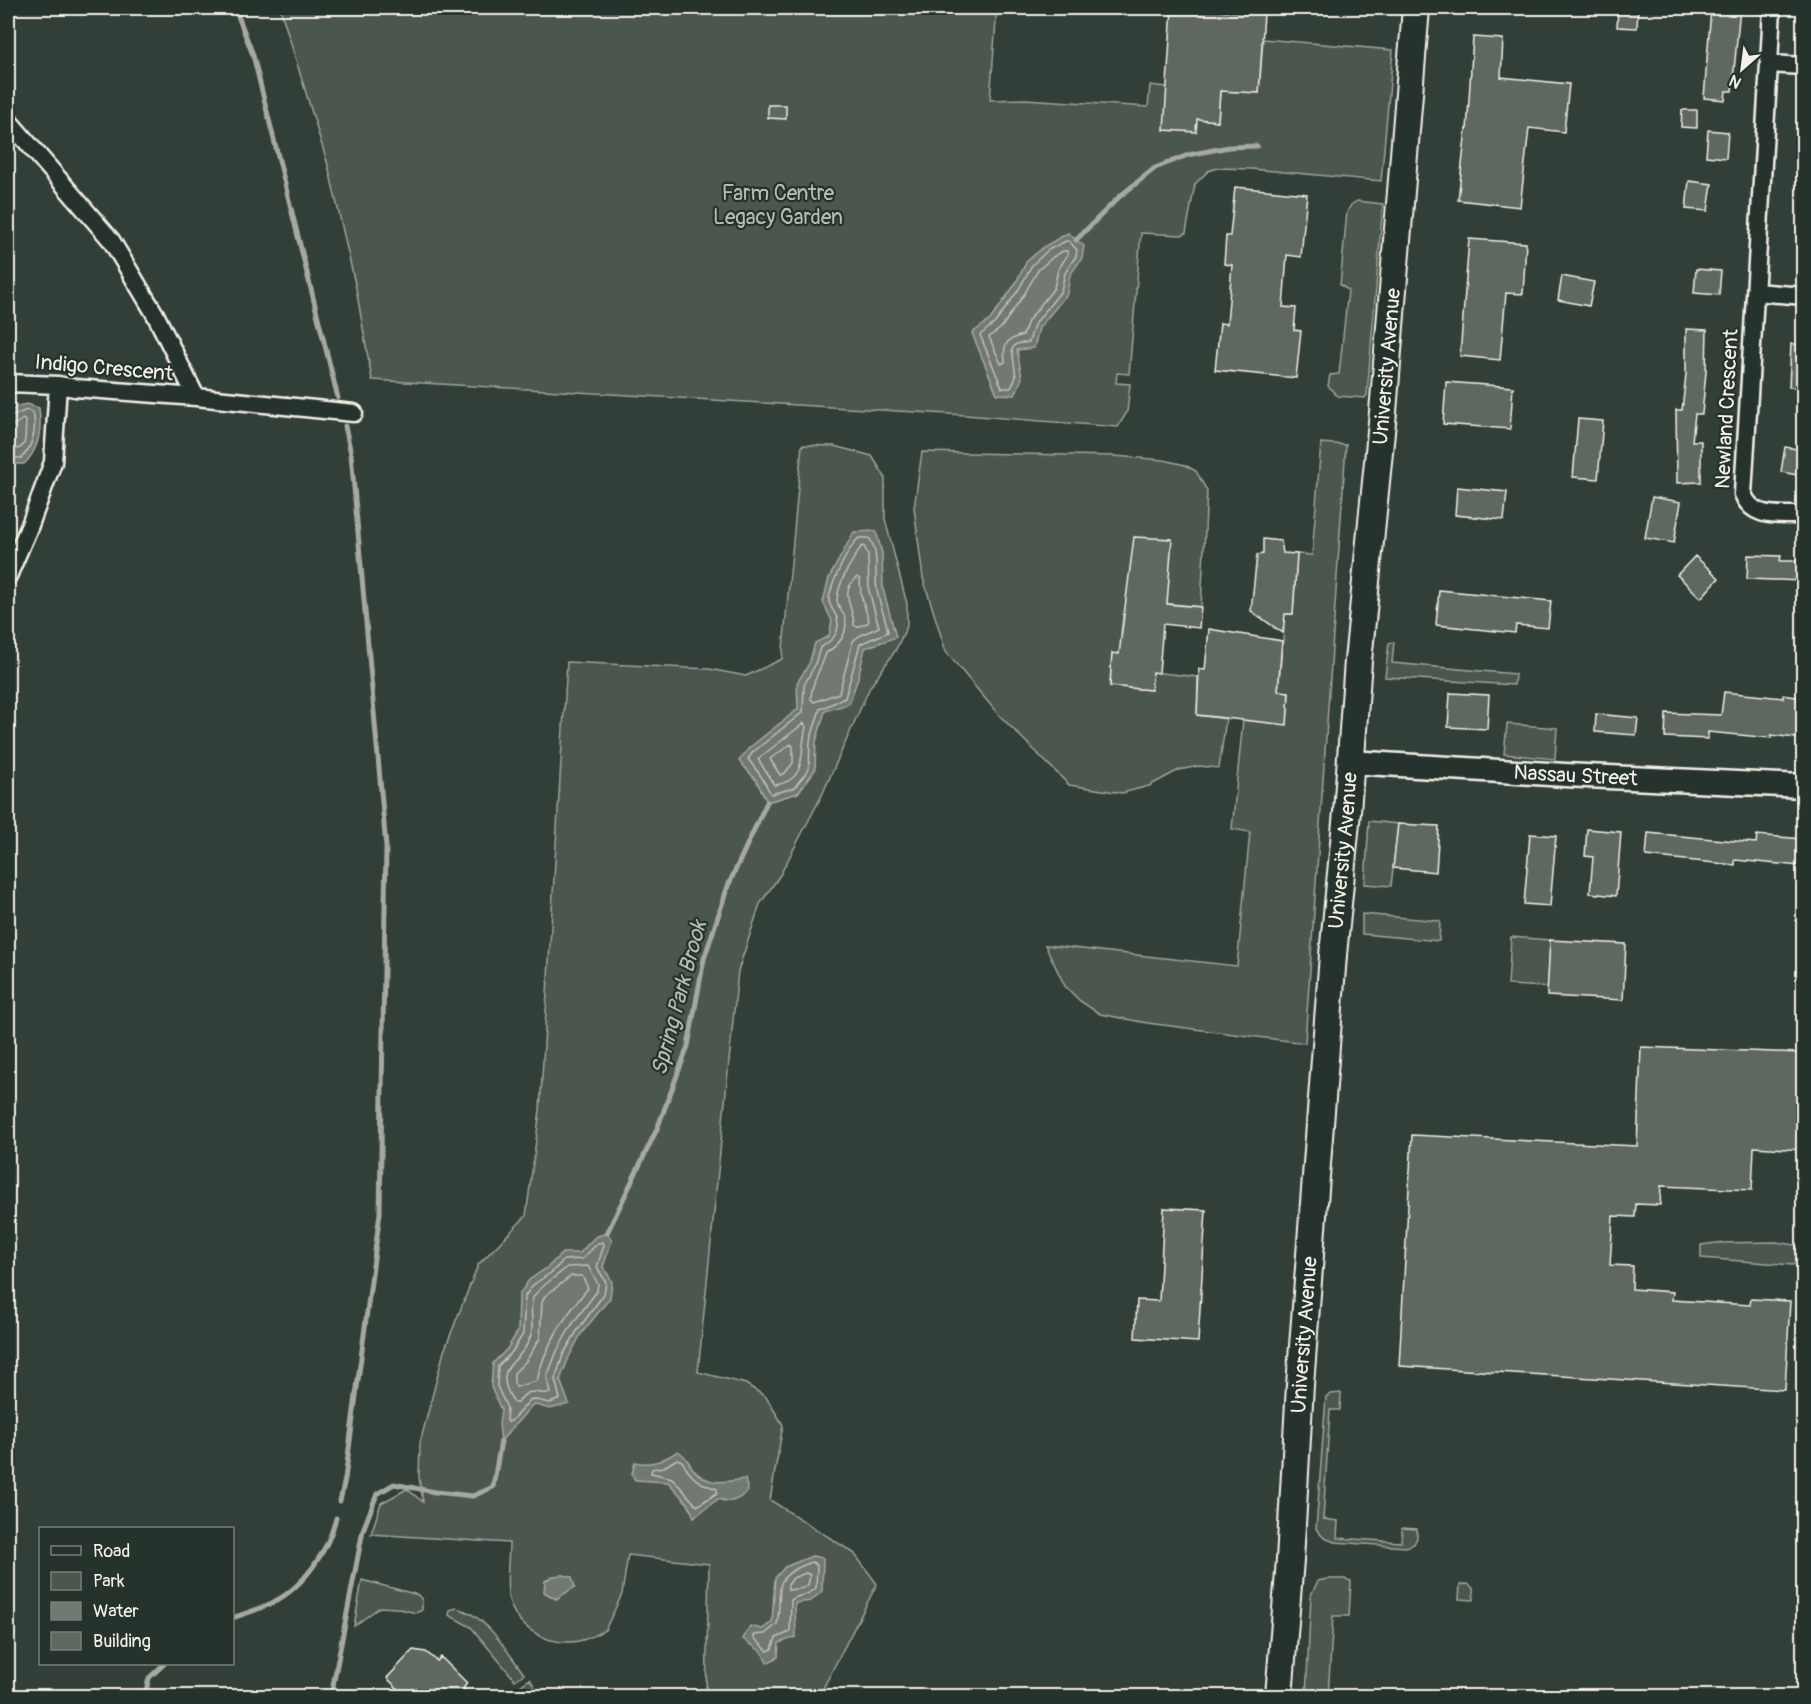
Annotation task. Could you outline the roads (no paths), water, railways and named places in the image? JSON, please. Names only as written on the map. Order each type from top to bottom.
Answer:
[{"type":"main road","name":"University Avenue","points":[[1279,1696],[1290,1560],[1300,1385],[1358,661],[1383,412],[1416,8]]},
{"type":"street","name":"Newland Crescent","points":[[1772,8],[1743,494],[1747,504],[1759,513],[1803,515]]},
{"type":"street","points":[[1769,64],[1803,66]]},
{"type":"street","points":[[8,120],[111,240],[155,314],[196,397]]},
{"type":"street","points":[[1755,292],[1803,296]]},
{"type":"street","name":"Indigo Crescent","points":[[8,383],[58,385],[354,413]]},
{"type":"street","points":[[8,576],[54,462],[58,385]]},
{"type":"street","name":"Nassau Street","points":[[1350,762],[1565,776],[1803,786]]},
{"type":"water","points":[[1068,233],[1084,246],[1082,258],[1070,275],[1067,294],[1039,328],[1034,348],[1017,350],[1022,378],[1015,395],[997,394],[972,333],[990,320],[1014,286],[1027,261],[1045,246]]},
{"type":"water","points":[[27,404],[39,408],[40,431],[37,445],[24,464],[9,464],[8,414],[17,406]]},
{"type":"water","points":[[876,531],[882,553],[883,589],[896,637],[865,648],[849,704],[825,711],[816,742],[815,770],[798,793],[767,802],[756,780],[739,761],[749,748],[798,709],[797,683],[809,664],[815,643],[829,636],[832,621],[823,602],[829,578],[854,532]]},
{"type":"water","points":[[607,1233],[612,1240],[603,1267],[612,1281],[610,1298],[581,1334],[560,1380],[569,1404],[550,1409],[533,1404],[501,1441],[499,1424],[501,1410],[491,1387],[493,1363],[507,1349],[518,1331],[519,1295],[529,1280],[548,1267],[562,1253],[580,1253],[595,1237]]},
{"type":"water","points":[[678,1451],[705,1479],[718,1482],[745,1479],[748,1491],[734,1500],[718,1499],[694,1517],[688,1504],[668,1482],[635,1480],[632,1474],[635,1462],[658,1461]]},
{"type":"water","points":[[812,1556],[823,1558],[822,1591],[811,1601],[795,1603],[796,1637],[779,1643],[778,1657],[767,1663],[762,1652],[743,1639],[750,1626],[762,1629],[772,1622],[775,1578],[785,1567]]},
{"type":"water","points":[[553,1576],[572,1577],[575,1587],[556,1599],[544,1592],[545,1581]]},
{"type":"waterway","points":[[235,8],[253,55],[338,398]]},
{"type":"waterway","name":"Spring Park Brook","points":[[1076,240],[1119,197],[1155,168],[1188,155],[1229,147],[1257,146]]},
{"type":"waterway","points":[[340,1501],[345,1479],[380,1213],[386,847],[351,454],[345,426]]},
{"type":"waterway","name":"Spring Park Brook","points":[[607,1233],[657,1129],[688,1046],[704,959],[728,886],[767,802]]},
{"type":"waterway","name":"Spring Park Brook","points":[[331,1696],[363,1530],[377,1494],[394,1484],[473,1496],[493,1487],[501,1441]]},
{"type":"waterway","points":[[234,1617],[272,1603],[294,1588],[321,1555],[336,1518]]},
{"type":"waterway","points":[[145,1696],[149,1678],[163,1665]]},
{"type":"park label","name":"Farm Centre Legacy Garden","points":[[778,205]]}]
